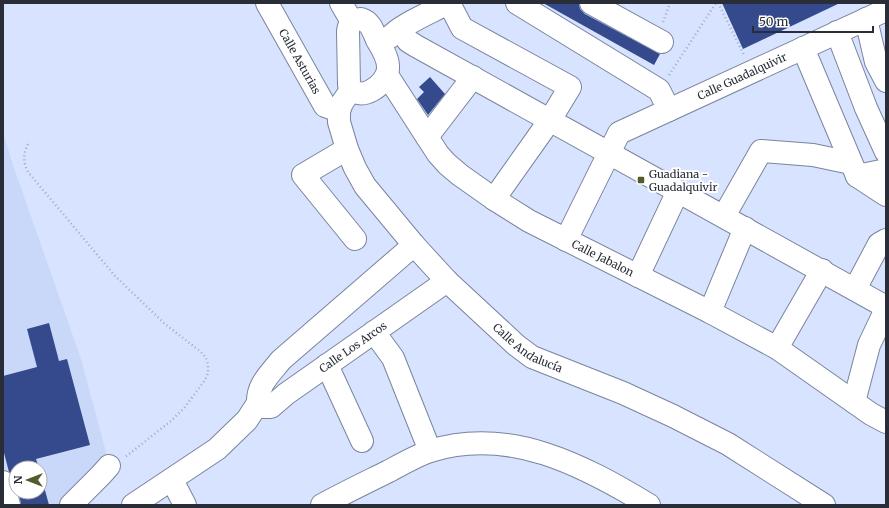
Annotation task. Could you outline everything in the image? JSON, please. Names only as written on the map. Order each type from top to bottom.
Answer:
[{"type":"street","name":"Calle Asturias","points":[[267,3],[324,106],[339,111]]},
{"type":"street","points":[[341,3],[372,24],[408,41],[822,270],[886,308],[869,345],[870,413],[886,437]]},
{"type":"street","points":[[372,24],[388,62],[387,75],[379,86],[360,94],[351,90],[348,85],[348,27],[372,24],[449,3],[462,28],[570,86],[550,120],[494,199]]},
{"type":"street","points":[[517,3],[659,90],[669,110]]},
{"type":"street","points":[[591,3],[662,42]]},
{"type":"street","name":"Calle Guadalquivir","points":[[566,240],[619,134],[886,10]]},
{"type":"street","points":[[866,19],[876,62],[886,81]]},
{"type":"street","points":[[837,32],[866,108],[886,152]]},
{"type":"street","points":[[803,48],[854,169],[886,195]]},
{"type":"street","name":"Calle Jabalon","points":[[387,75],[427,137],[447,164],[494,199],[529,221],[710,312],[777,348],[870,413]]},
{"type":"street","points":[[427,137],[473,77]]},
{"type":"street","points":[[339,111],[342,103],[351,90]]},
{"type":"street","name":"Calle Andalucía","points":[[339,111],[339,122],[347,149],[365,186],[414,245],[447,281],[516,345],[532,357],[623,393],[714,436],[824,505]]},
{"type":"street","points":[[347,149],[303,174],[355,239]]},
{"type":"street","points":[[724,216],[761,151],[813,155],[854,169],[886,170]]},
{"type":"street","points":[[638,276],[678,191]]},
{"type":"street","points":[[710,312],[745,228]]},
{"type":"street","points":[[855,289],[879,244],[886,240]]},
{"type":"street","points":[[139,503],[217,449],[247,420],[258,403],[258,394],[264,381],[281,360],[414,245]]},
{"type":"street","points":[[777,348],[822,270]]},
{"type":"street","name":"Calle Los Arcos","points":[[258,403],[271,407],[286,394],[447,281]]},
{"type":"street","points":[[374,332],[393,358],[430,451]]},
{"type":"street","points":[[328,365],[362,441]]},
{"type":"street","points":[[322,505],[430,451],[463,444],[489,443],[516,445],[546,454],[586,469],[649,505]]},
{"type":"street","points":[[71,505],[102,475],[109,466]]},
{"type":"street","points":[[172,480],[185,505]]},
{"type":"street","points":[[3,482],[9,505]]},
{"type":"path","points":[[659,90],[717,3],[752,71]]},
{"type":"path","points":[[28,144],[24,158],[25,166],[28,172],[115,276],[165,324],[201,352],[206,358],[208,365],[208,373],[205,380],[185,407],[171,421],[124,459],[109,466]]},
{"type":"shaded area","points":[[3,132],[13,165],[81,359],[107,456],[64,505],[3,505]]},
{"type":"building","points":[[543,3],[579,3],[580,9],[585,14],[660,54],[654,65]]},
{"type":"building","points":[[722,3],[840,3],[743,49]]},
{"type":"building","points":[[430,77],[445,94],[428,115],[417,99],[424,92],[419,87]]},
{"type":"building","points":[[49,323],[59,361],[67,359],[90,445],[36,460],[8,460],[8,468],[3,449],[3,376],[37,367],[27,329]]},
{"type":"building","points":[[20,500],[48,500],[49,505],[21,505]]},
{"type":"place","name":"Guadiana - Guadalquivir","points":[[641,180]]}]
